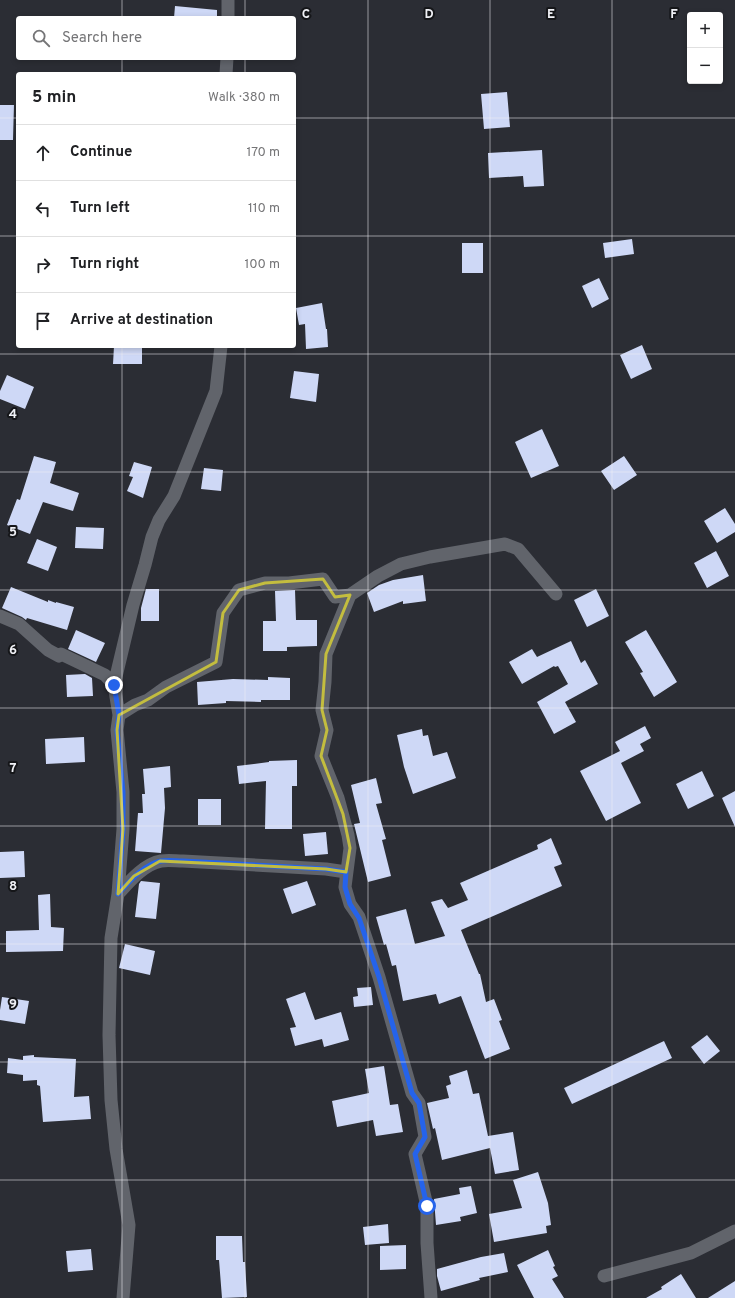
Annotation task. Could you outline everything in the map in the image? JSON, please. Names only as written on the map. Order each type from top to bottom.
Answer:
[{"type":"street","points":[[228,0],[228,16]]},
{"type":"street","points":[[226,72],[227,60]]},
{"type":"street","points":[[123,1298],[128,1225],[116,1149],[111,1100],[109,1035],[111,938],[118,894],[123,830],[123,792],[117,730],[119,715],[114,685],[133,605],[146,565],[152,537],[159,520],[174,496],[216,391],[221,348]]},
{"type":"street","points":[[119,715],[135,705],[148,700],[166,687],[216,662],[223,613],[239,590],[265,583],[289,583],[323,579],[335,597],[350,595],[378,576],[401,564],[430,557],[505,544],[518,549],[556,594]]},
{"type":"street","points":[[350,595],[326,654],[322,710],[327,730],[321,756],[338,798],[345,821],[350,848],[345,887],[350,904],[359,918],[379,977],[412,1093],[419,1103],[425,1137],[415,1154],[427,1206],[427,1243],[432,1298]]},
{"type":"street","points":[[0,616],[19,624],[48,650],[59,656],[61,654],[105,675],[114,685]]},
{"type":"street","points":[[118,894],[134,876],[147,867],[160,861],[326,869],[346,872]]},
{"type":"street","points":[[604,1276],[691,1253],[735,1231]]},
{"type":"highlighted area","points":[[323,579],[335,597],[350,595],[326,654],[322,710],[327,730],[321,756],[343,814],[350,848],[346,872],[326,869],[160,861],[134,876],[118,894],[123,829],[117,730],[119,715],[216,662],[223,613],[239,590],[265,583]]},
{"type":"building","points":[[175,6],[217,10],[217,16],[174,16]]},
{"type":"building","points":[[507,92],[510,127],[484,129],[481,94]]},
{"type":"building","points":[[0,105],[14,105],[13,140],[0,140]]},
{"type":"building","points":[[542,150],[544,186],[524,187],[523,176],[489,178],[488,153]]},
{"type":"building","points":[[632,239],[634,254],[605,258],[603,243]]},
{"type":"building","points":[[462,243],[483,243],[483,273],[462,273]]},
{"type":"building","points":[[599,278],[609,299],[592,308],[582,286]]},
{"type":"building","points":[[322,303],[327,329],[328,347],[306,349],[305,324],[299,325],[296,308]]},
{"type":"building","points":[[642,345],[652,369],[631,379],[620,355]]},
{"type":"building","points":[[114,348],[142,348],[142,364],[113,364]]},
{"type":"building","points":[[294,371],[319,374],[316,402],[290,398]]},
{"type":"building","points":[[7,375],[34,387],[25,409],[0,399],[0,391]]},
{"type":"building","points":[[542,429],[559,466],[531,478],[515,442]]},
{"type":"building","points":[[34,456],[56,462],[50,483],[79,493],[73,511],[43,502],[30,534],[7,525],[17,499],[20,500]]},
{"type":"building","points":[[624,456],[637,475],[614,490],[601,471]]},
{"type":"building","points":[[134,462],[152,467],[143,498],[127,491],[133,477],[129,476]]},
{"type":"building","points":[[204,468],[223,470],[221,491],[201,489]]},
{"type":"building","points":[[725,508],[735,524],[735,532],[717,543],[704,521]]},
{"type":"building","points":[[76,527],[104,528],[103,549],[75,548]]},
{"type":"building","points":[[37,539],[57,547],[48,571],[27,563]]},
{"type":"building","points":[[716,551],[729,576],[707,588],[694,563]]},
{"type":"building","points":[[423,575],[426,601],[403,604],[403,601],[374,612],[367,593],[379,585],[393,580]]},
{"type":"building","points":[[11,587],[48,602],[48,600],[74,607],[67,630],[27,618],[26,620],[2,608]]},
{"type":"building","points":[[146,589],[159,589],[159,621],[141,621],[141,608]]},
{"type":"building","points":[[596,589],[609,616],[587,627],[574,600]]},
{"type":"building","points":[[295,590],[296,620],[317,620],[317,646],[287,647],[287,651],[263,651],[263,621],[276,621],[275,591]]},
{"type":"building","points":[[76,630],[105,643],[96,662],[68,649]]},
{"type":"building","points":[[646,630],[677,682],[654,697],[640,673],[643,672],[625,642]]},
{"type":"building","points":[[571,641],[581,663],[585,660],[598,684],[565,702],[576,722],[554,734],[537,702],[568,684],[558,666],[554,666],[522,684],[509,662],[532,649],[537,657]]},
{"type":"building","points":[[85,674],[92,678],[93,696],[67,697],[66,675]]},
{"type":"building","points":[[268,677],[290,678],[290,700],[261,700],[261,702],[226,701],[226,703],[198,705],[197,682],[233,679],[268,680]]},
{"type":"building","points":[[645,726],[651,738],[640,744],[644,751],[621,763],[641,803],[606,821],[580,771],[620,751],[615,742]]},
{"type":"building","points":[[422,729],[423,736],[428,735],[433,756],[447,752],[456,778],[413,794],[404,767],[397,735]]},
{"type":"building","points":[[84,737],[85,762],[46,764],[45,739]]},
{"type":"building","points":[[297,760],[297,786],[292,786],[292,829],[265,829],[266,781],[239,784],[237,766],[269,761]]},
{"type":"building","points":[[170,766],[171,787],[164,788],[165,808],[161,853],[135,851],[138,813],[143,813],[142,794],[145,794],[143,769]]},
{"type":"building","points":[[702,771],[714,796],[688,809],[676,784]]},
{"type":"building","points":[[376,778],[382,803],[376,804],[386,839],[382,840],[391,876],[368,882],[354,824],[360,823],[351,785]]},
{"type":"building","points":[[735,791],[735,827],[722,798]]},
{"type":"building","points":[[198,799],[221,799],[221,825],[198,825]]},
{"type":"building","points":[[326,832],[328,854],[305,856],[303,834]]},
{"type":"building","points":[[551,838],[562,864],[554,867],[562,886],[461,930],[480,974],[486,1002],[494,999],[502,1020],[499,1021],[510,1049],[485,1059],[461,996],[439,1004],[436,994],[403,1001],[396,965],[392,966],[376,917],[406,909],[415,944],[445,936],[431,902],[442,899],[448,908],[468,900],[460,883],[538,849],[537,845]]},
{"type":"building","points":[[24,851],[25,877],[0,878],[0,852]]},
{"type":"building","points":[[141,881],[160,883],[156,919],[135,917],[139,884]]},
{"type":"building","points":[[307,881],[316,905],[292,914],[283,889]]},
{"type":"building","points":[[50,894],[51,927],[64,928],[63,951],[6,952],[6,931],[39,930],[38,895]]},
{"type":"building","points":[[125,944],[155,951],[150,975],[119,968]]},
{"type":"building","points":[[371,987],[373,1005],[354,1007],[353,997],[358,996],[357,988]]},
{"type":"building","points":[[305,992],[315,1020],[341,1012],[349,1040],[324,1047],[322,1039],[295,1046],[290,1028],[296,1027],[286,999]]},
{"type":"building","points":[[2,997],[29,1001],[25,1024],[0,1020]]},
{"type":"building","points":[[707,1035],[720,1051],[704,1064],[691,1047]]},
{"type":"building","points":[[664,1041],[672,1058],[572,1104],[564,1088]]},
{"type":"building","points":[[34,1055],[34,1057],[76,1059],[74,1097],[89,1096],[91,1119],[43,1122],[40,1086],[37,1085],[37,1080],[23,1081],[23,1075],[7,1073],[8,1058],[23,1060],[23,1056]]},
{"type":"building","points":[[384,1066],[390,1105],[398,1104],[403,1132],[376,1136],[373,1120],[337,1127],[332,1101],[369,1093],[365,1069]]},
{"type":"building","points":[[467,1070],[473,1094],[479,1093],[488,1136],[513,1132],[519,1170],[495,1174],[490,1148],[442,1160],[435,1128],[433,1129],[427,1103],[449,1098],[446,1086],[451,1084],[449,1076]]},
{"type":"building","points":[[538,1172],[548,1203],[551,1225],[546,1226],[547,1233],[494,1242],[489,1214],[522,1208],[513,1180]]},
{"type":"building","points":[[471,1186],[477,1213],[460,1217],[461,1221],[436,1225],[434,1199],[460,1194],[459,1188]]},
{"type":"building","points":[[388,1224],[389,1243],[365,1245],[363,1227]]},
{"type":"building","points":[[216,1236],[242,1236],[247,1297],[222,1298],[219,1260],[216,1260]]},
{"type":"building","points":[[406,1245],[406,1269],[380,1270],[380,1246]]},
{"type":"building","points":[[91,1249],[93,1270],[68,1272],[66,1251]]},
{"type":"building","points":[[548,1250],[555,1266],[553,1267],[558,1276],[552,1279],[564,1298],[534,1298],[517,1265]]},
{"type":"building","points":[[504,1253],[508,1272],[479,1278],[480,1280],[441,1291],[437,1276],[437,1269],[481,1257]]},
{"type":"building","points":[[681,1274],[696,1298],[646,1298],[662,1289],[661,1287]]},
{"type":"building","points":[[735,1281],[735,1298],[708,1298]]},
{"type":"route","points":[[114,685],[119,715],[117,730],[123,792],[123,830],[118,894],[134,876],[147,867],[160,861],[326,869],[346,872],[345,887],[350,904],[359,918],[379,977],[412,1093],[419,1103],[425,1137],[415,1154],[427,1206]]}]
